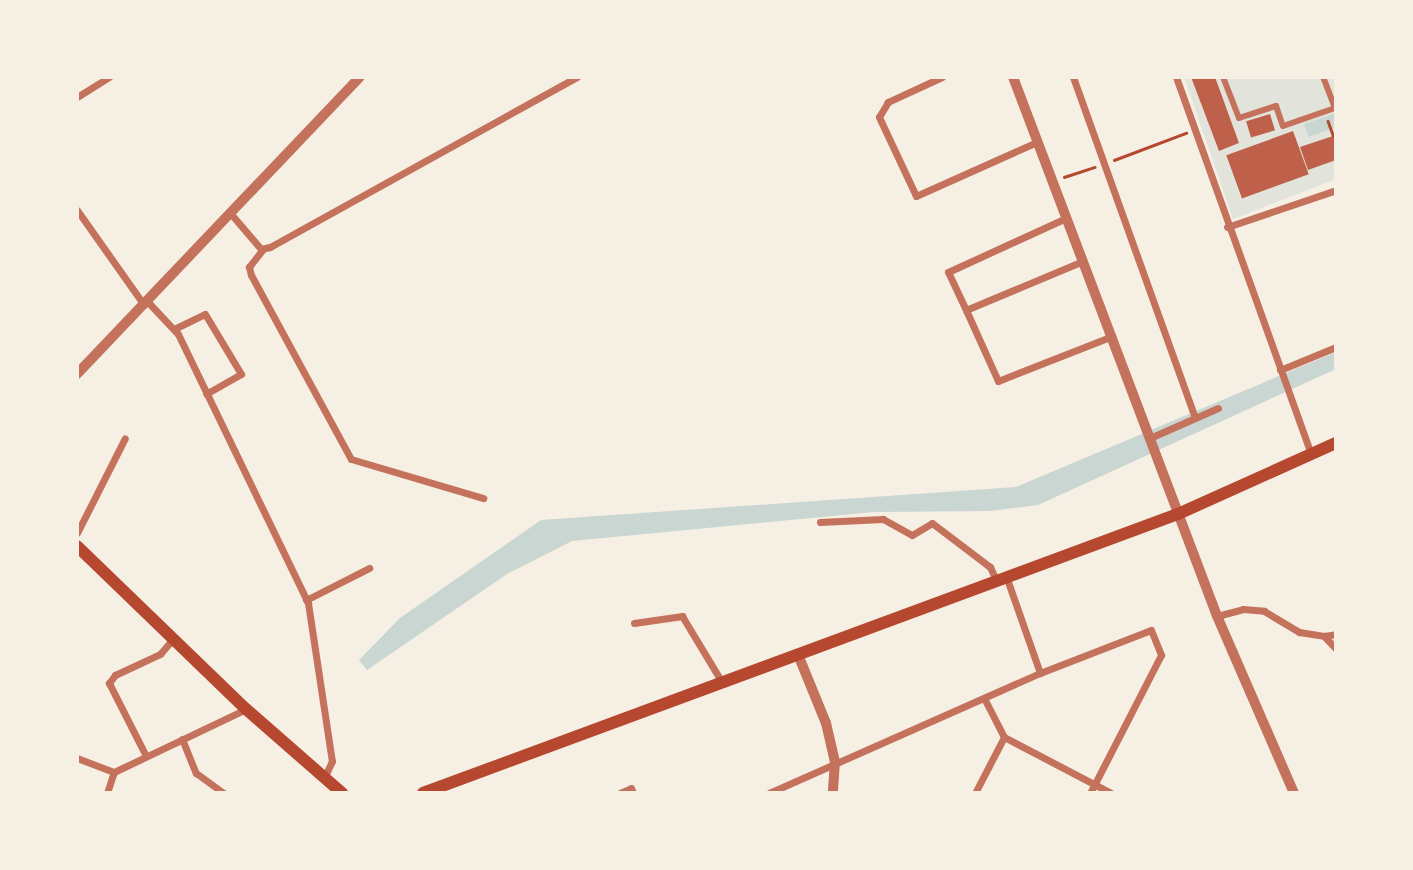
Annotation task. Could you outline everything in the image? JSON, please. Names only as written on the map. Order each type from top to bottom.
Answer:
[{"type":"main road","points":[[423,793],[799,657],[1001,578],[1178,514],[1336,443]]},
{"type":"main road","points":[[77,546],[175,637],[247,709],[342,793]]},
{"type":"street","points":[[77,97],[109,77]]},
{"type":"street","points":[[77,374],[360,77]]},
{"type":"street","points":[[483,498],[351,459],[249,267],[263,248],[577,77]]},
{"type":"street","points":[[942,77],[888,102],[879,117],[916,196],[1037,142]]},
{"type":"street","points":[[1013,77],[1064,219],[1145,417],[1217,616],[1294,793]]},
{"type":"street","points":[[1073,77],[1195,418]]},
{"type":"street","points":[[1176,77],[1227,227],[1311,454]]},
{"type":"street","points":[[1223,77],[1238,118],[1276,106],[1283,127],[1335,108],[1323,77]]},
{"type":"street","points":[[1227,227],[1336,190]]},
{"type":"street","points":[[77,210],[145,303],[174,329],[306,600],[313,623],[314,665],[332,761],[324,778]]},
{"type":"street","points":[[231,214],[263,248]]},
{"type":"street","points":[[1064,219],[948,272],[998,381],[1112,336]]},
{"type":"street","points":[[966,310],[1083,261]]},
{"type":"street","points":[[174,329],[205,313],[241,373],[206,394]]},
{"type":"street","points":[[1280,370],[1336,348]]},
{"type":"street","points":[[1152,437],[1218,408]]},
{"type":"street","points":[[77,533],[125,438]]},
{"type":"street","points":[[820,522],[883,519],[912,535],[933,523],[1001,578],[1040,673]]},
{"type":"street","points":[[306,600],[369,568]]},
{"type":"street","points":[[1217,616],[1242,609],[1264,611],[1299,632],[1324,636],[1336,634]]},
{"type":"street","points":[[634,623],[682,616],[723,685]]},
{"type":"street","points":[[769,793],[835,761],[1040,673],[1151,631],[1161,655],[1090,793]]},
{"type":"street","points":[[1324,636],[1336,649]]},
{"type":"street","points":[[146,757],[109,683],[115,676],[160,654],[175,637]]},
{"type":"street","points":[[799,657],[826,723],[835,761],[833,793]]},
{"type":"street","points":[[984,698],[1004,737],[1111,793]]},
{"type":"street","points":[[77,758],[114,772],[247,709]]},
{"type":"street","points":[[975,793],[1004,737]]},
{"type":"street","points":[[182,739],[196,773],[224,793]]},
{"type":"street","points":[[107,793],[114,772]]},
{"type":"street","points":[[620,793],[631,789],[633,793]]},
{"type":"path","points":[[1051,182],[1194,130]]},
{"type":"path","points":[[1332,131],[1333,135]]},
{"type":"shaded area","points":[[1184,77],[1336,77],[1336,179],[1233,219]]},
{"type":"shaded area","points":[[1336,113],[1336,127],[1309,137],[1304,124]]},
{"type":"shaded area","points":[[1336,352],[1336,369],[1038,505],[989,511],[874,512],[572,541],[507,574],[367,670],[359,660],[400,618],[541,520],[1016,487]]},
{"type":"building","points":[[1191,77],[1215,77],[1239,143],[1219,151]]},
{"type":"building","points":[[1270,114],[1275,130],[1251,138],[1246,121]]},
{"type":"building","points":[[1293,131],[1309,174],[1242,199],[1226,155]]},
{"type":"building","points":[[1336,135],[1336,160],[1308,170],[1300,147]]}]
